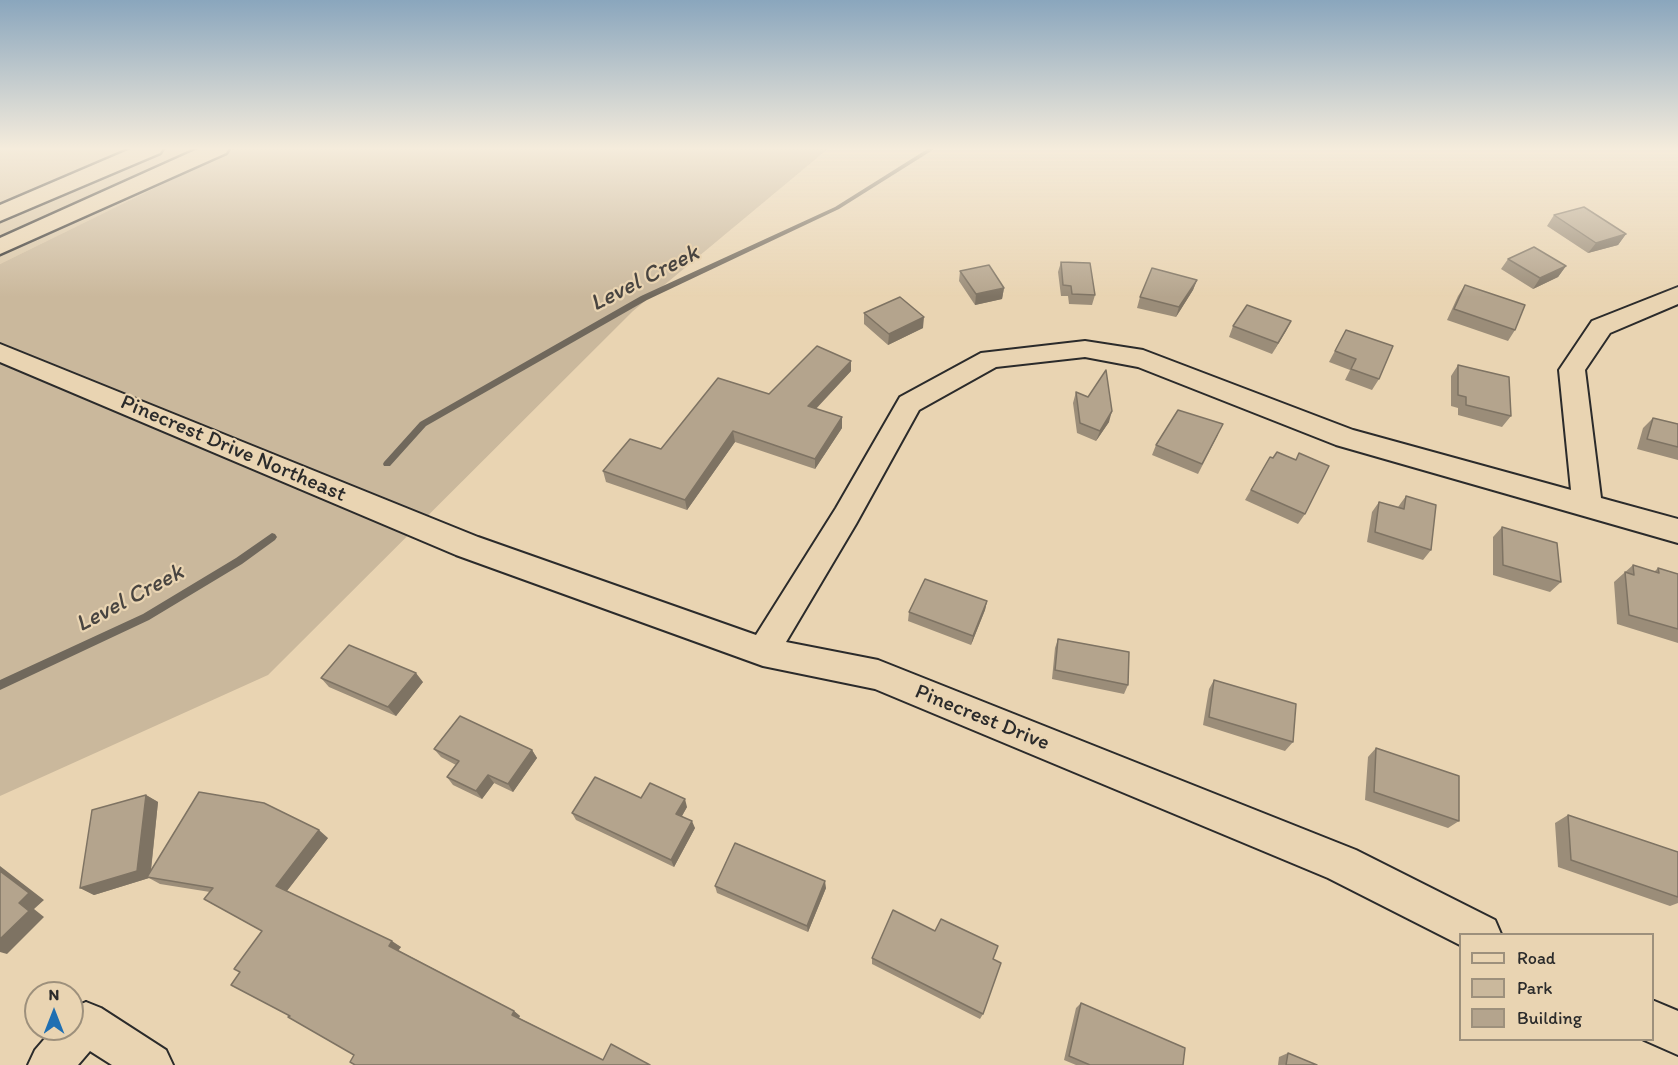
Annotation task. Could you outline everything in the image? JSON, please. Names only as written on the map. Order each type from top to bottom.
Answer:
[{"type":"highway","points":[[0,214],[38,198]]},
{"type":"highway","points":[[0,248],[110,198]]},
{"type":"street","points":[[1587,505],[1572,370],[1600,327],[1678,295]]},
{"type":"street","points":[[763,652],[846,516],[909,404],[990,359],[1085,349],[1143,359],[1346,438],[1678,531]]},
{"type":"street","name":"Pinecrest Drive Northeast","points":[[0,352],[466,546]]},
{"type":"street","name":"Pinecrest Drive","points":[[466,546],[763,652],[878,675],[1342,864],[1479,933]]},
{"type":"street","points":[[1654,1022],[1678,1034]]},
{"type":"street","points":[[50,1065],[86,1023],[151,1065]]},
{"type":"shaded area","points":[[0,198],[135,198],[0,264]]},
{"type":"green space","points":[[135,198],[769,198],[633,311],[268,675],[0,796],[0,264]]},
{"type":"building","points":[[1584,207],[1626,234],[1596,243],[1554,215]]},
{"type":"building","points":[[1534,247],[1566,266],[1540,278],[1508,259]]},
{"type":"building","points":[[1061,262],[1090,263],[1095,295],[1072,294],[1071,286],[1063,285]]},
{"type":"building","points":[[989,265],[1004,288],[976,294],[960,271]]},
{"type":"building","points":[[1152,268],[1197,280],[1179,307],[1140,297]]},
{"type":"building","points":[[1465,285],[1525,305],[1515,330],[1454,309]]},
{"type":"building","points":[[900,297],[924,317],[889,334],[864,313]]},
{"type":"building","points":[[1247,305],[1291,321],[1278,343],[1233,326]]},
{"type":"building","points":[[1346,330],[1393,346],[1379,379],[1351,369],[1356,359],[1335,351]]},
{"type":"building","points":[[817,346],[851,361],[808,406],[842,417],[815,459],[733,431],[685,500],[603,471],[630,439],[661,449],[718,378],[769,394]]},
{"type":"building","points":[[1458,365],[1509,377],[1511,416],[1466,405],[1466,397],[1458,395]]},
{"type":"building","points":[[1106,370],[1112,411],[1100,431],[1080,423],[1076,392],[1088,397]]},
{"type":"building","points":[[1178,410],[1223,424],[1202,464],[1156,445]]},
{"type":"building","points":[[1653,418],[1678,424],[1678,447],[1647,439]]},
{"type":"building","points":[[1277,452],[1296,460],[1299,453],[1329,466],[1305,514],[1251,490],[1270,457],[1273,458]]},
{"type":"building","points":[[1406,496],[1436,505],[1431,550],[1375,532],[1379,502],[1404,509]]},
{"type":"building","points":[[1502,527],[1557,543],[1561,582],[1503,565]]},
{"type":"building","points":[[1633,565],[1659,573],[1658,568],[1678,574],[1678,629],[1629,615],[1625,572],[1634,575]]},
{"type":"building","points":[[925,579],[987,601],[973,636],[909,612]]},
{"type":"building","points":[[1058,639],[1129,652],[1128,685],[1055,670]]},
{"type":"building","points":[[349,645],[416,673],[388,707],[321,678]]},
{"type":"building","points":[[1214,680],[1296,704],[1293,742],[1209,717]]},
{"type":"building","points":[[460,716],[532,750],[508,784],[488,775],[476,791],[447,777],[459,761],[434,749]]},
{"type":"building","points":[[1376,748],[1459,776],[1459,821],[1374,792]]},
{"type":"building","points":[[595,777],[641,798],[650,783],[685,799],[676,814],[692,821],[671,860],[572,813]]},
{"type":"building","points":[[199,792],[264,803],[319,830],[276,886],[392,941],[389,946],[514,1011],[512,1015],[603,1060],[611,1044],[650,1065],[355,1065],[350,1062],[354,1055],[288,1017],[290,1016],[231,985],[240,972],[234,969],[262,931],[204,899],[213,888],[147,877]]},
{"type":"building","points":[[146,795],[137,871],[80,888],[92,810]]},
{"type":"building","points":[[1568,815],[1678,852],[1678,897],[1571,860]]},
{"type":"building","points":[[735,843],[825,881],[807,926],[715,886]]},
{"type":"building","points":[[0,871],[29,893],[19,903],[29,911],[0,939]]},
{"type":"building","points":[[893,910],[935,931],[941,919],[998,946],[993,959],[1001,963],[983,1014],[872,958]]},
{"type":"building","points":[[1081,1003],[1185,1048],[1183,1065],[1090,1065],[1069,1056]]},
{"type":"building","points":[[1288,1053],[1317,1065],[1286,1065]]},
{"type":"waterway","name":"Level Creek","points":[[387,464],[423,424],[644,298],[837,208],[853,198]]},
{"type":"waterway","name":"Level Creek","points":[[0,685],[146,617],[239,561],[272,537]]}]
